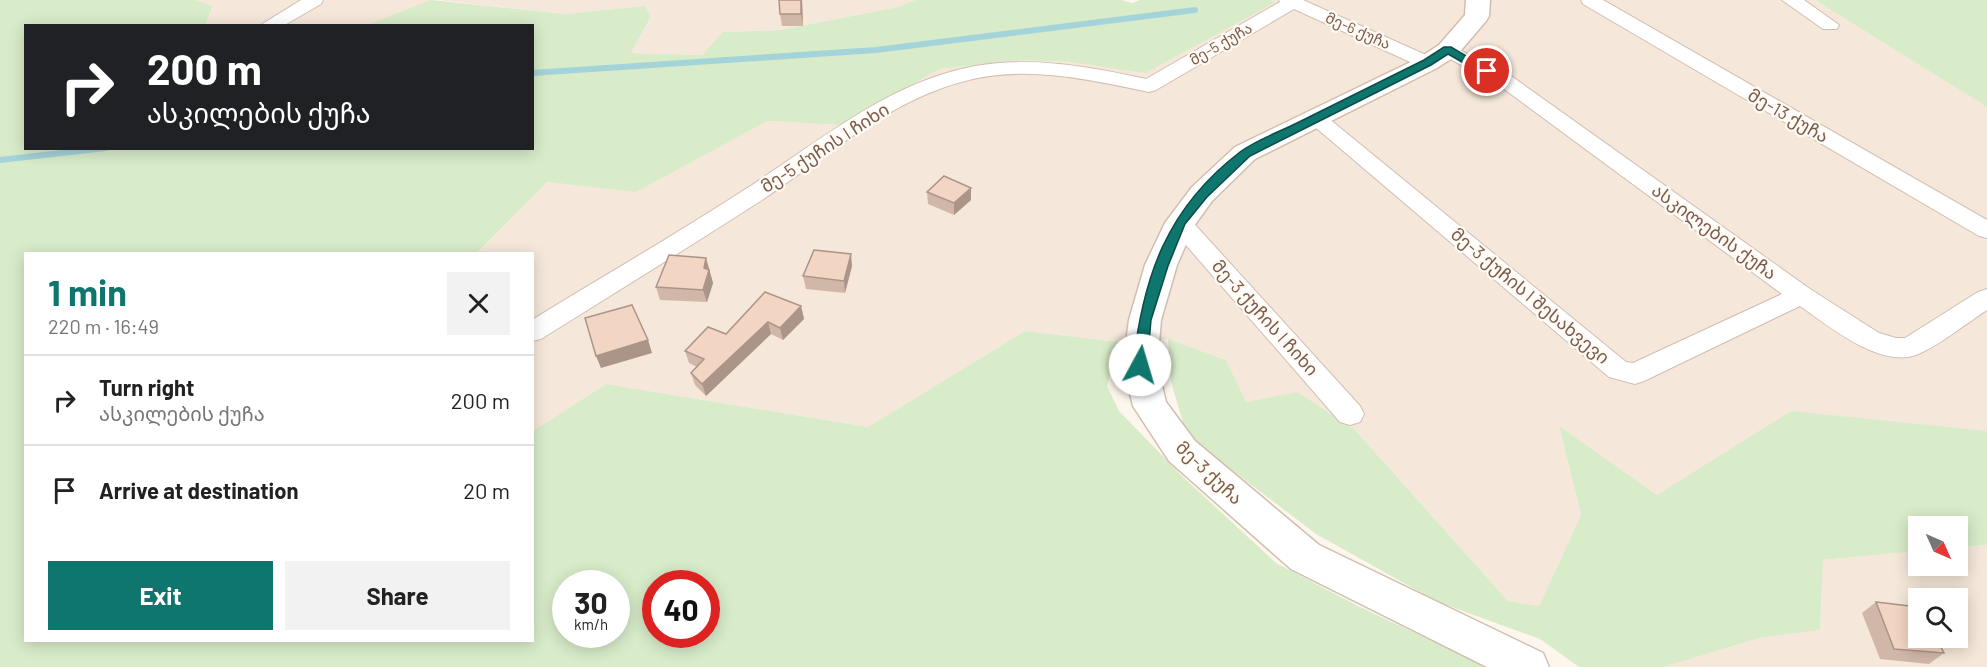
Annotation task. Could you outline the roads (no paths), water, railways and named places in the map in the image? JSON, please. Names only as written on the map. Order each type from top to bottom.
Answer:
[{"type":"street","points":[[272,24],[314,0]]},
{"type":"street","name":"მე-3 ქუჩა","points":[[1478,0],[1477,16],[1438,56],[1245,153],[1202,194],[1180,223],[1161,266],[1145,320],[1140,365],[1150,406],[1182,451],[1305,557],[1528,667]]},
{"type":"street","name":"მე-13 ქუჩა","points":[[1590,0],[1987,230]]},
{"type":"street","points":[[1791,0],[1830,25]]},
{"type":"street","name":"მე-6 ქუჩა","points":[[1291,1],[1438,56]]},
{"type":"street","name":"მე-5 ქუჩა","points":[[1149,86],[1291,1]]},
{"type":"street","name":"ასკილების ქუჩა","points":[[1438,56],[1507,82],[1801,295],[1870,340],[1896,348],[1910,347],[1987,298]]},
{"type":"street","name":"მე-5 ქუჩის I ჩიხი","points":[[534,331],[766,187],[908,95],[948,79],[991,70],[1031,66],[1078,70],[1149,86]]},
{"type":"street","name":"მე-3 ქუჩის I შესახვევი","points":[[1315,117],[1618,370],[1635,374],[1801,295]]},
{"type":"street","name":"მე-3 ქუჩის I ჩიხი","points":[[1180,223],[1350,414]]},
{"type":"waterway","points":[[534,73],[876,50],[1195,10]]},
{"type":"waterway","points":[[0,160],[88,150]]}]
